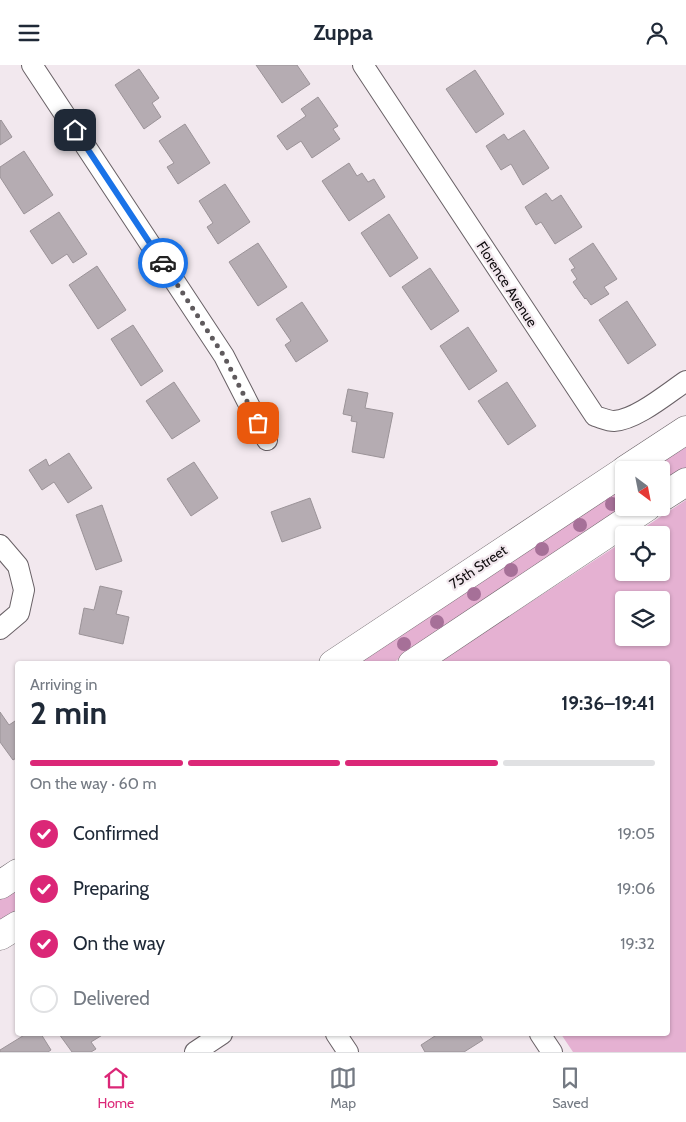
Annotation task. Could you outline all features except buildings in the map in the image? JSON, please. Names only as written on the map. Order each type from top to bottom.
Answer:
[{"type":"main road","name":"75th Street","points":[[640,461],[686,430]]},
{"type":"main road","name":"75th Street","points":[[338,661],[615,478]]},
{"type":"main road","points":[[670,492],[686,482]]},
{"type":"main road","points":[[416,661],[634,516]]},
{"type":"main road","points":[[0,885],[15,875]]},
{"type":"main road","points":[[0,937],[15,927]]},
{"type":"street","points":[[32,65],[224,356],[267,440]]},
{"type":"street","name":"Florence Avenue","points":[[363,65],[596,416],[616,421],[626,418],[637,413],[686,381]]},
{"type":"street","points":[[0,545],[18,566],[24,590],[19,613],[0,629]]},
{"type":"street","points":[[194,1052],[219,1036]]},
{"type":"street","points":[[337,1036],[348,1052]]},
{"type":"street","points":[[541,1036],[552,1052]]},
{"type":"shaded area","points":[[686,444],[686,468],[670,478],[670,461],[660,461]]},
{"type":"shaded area","points":[[615,491],[615,515],[396,661],[359,661]]},
{"type":"shaded area","points":[[686,500],[686,1052],[573,1052],[562,1036],[670,1036],[670,661],[441,661],[615,547],[615,581],[670,581],[670,526],[647,526],[662,516],[670,516],[670,511]]},
{"type":"shaded area","points":[[15,888],[15,912],[0,922],[0,899]]},
{"type":"way so far","points":[[163,263],[224,356],[258,423]]},
{"type":"route","points":[[75,130],[163,263]]}]
